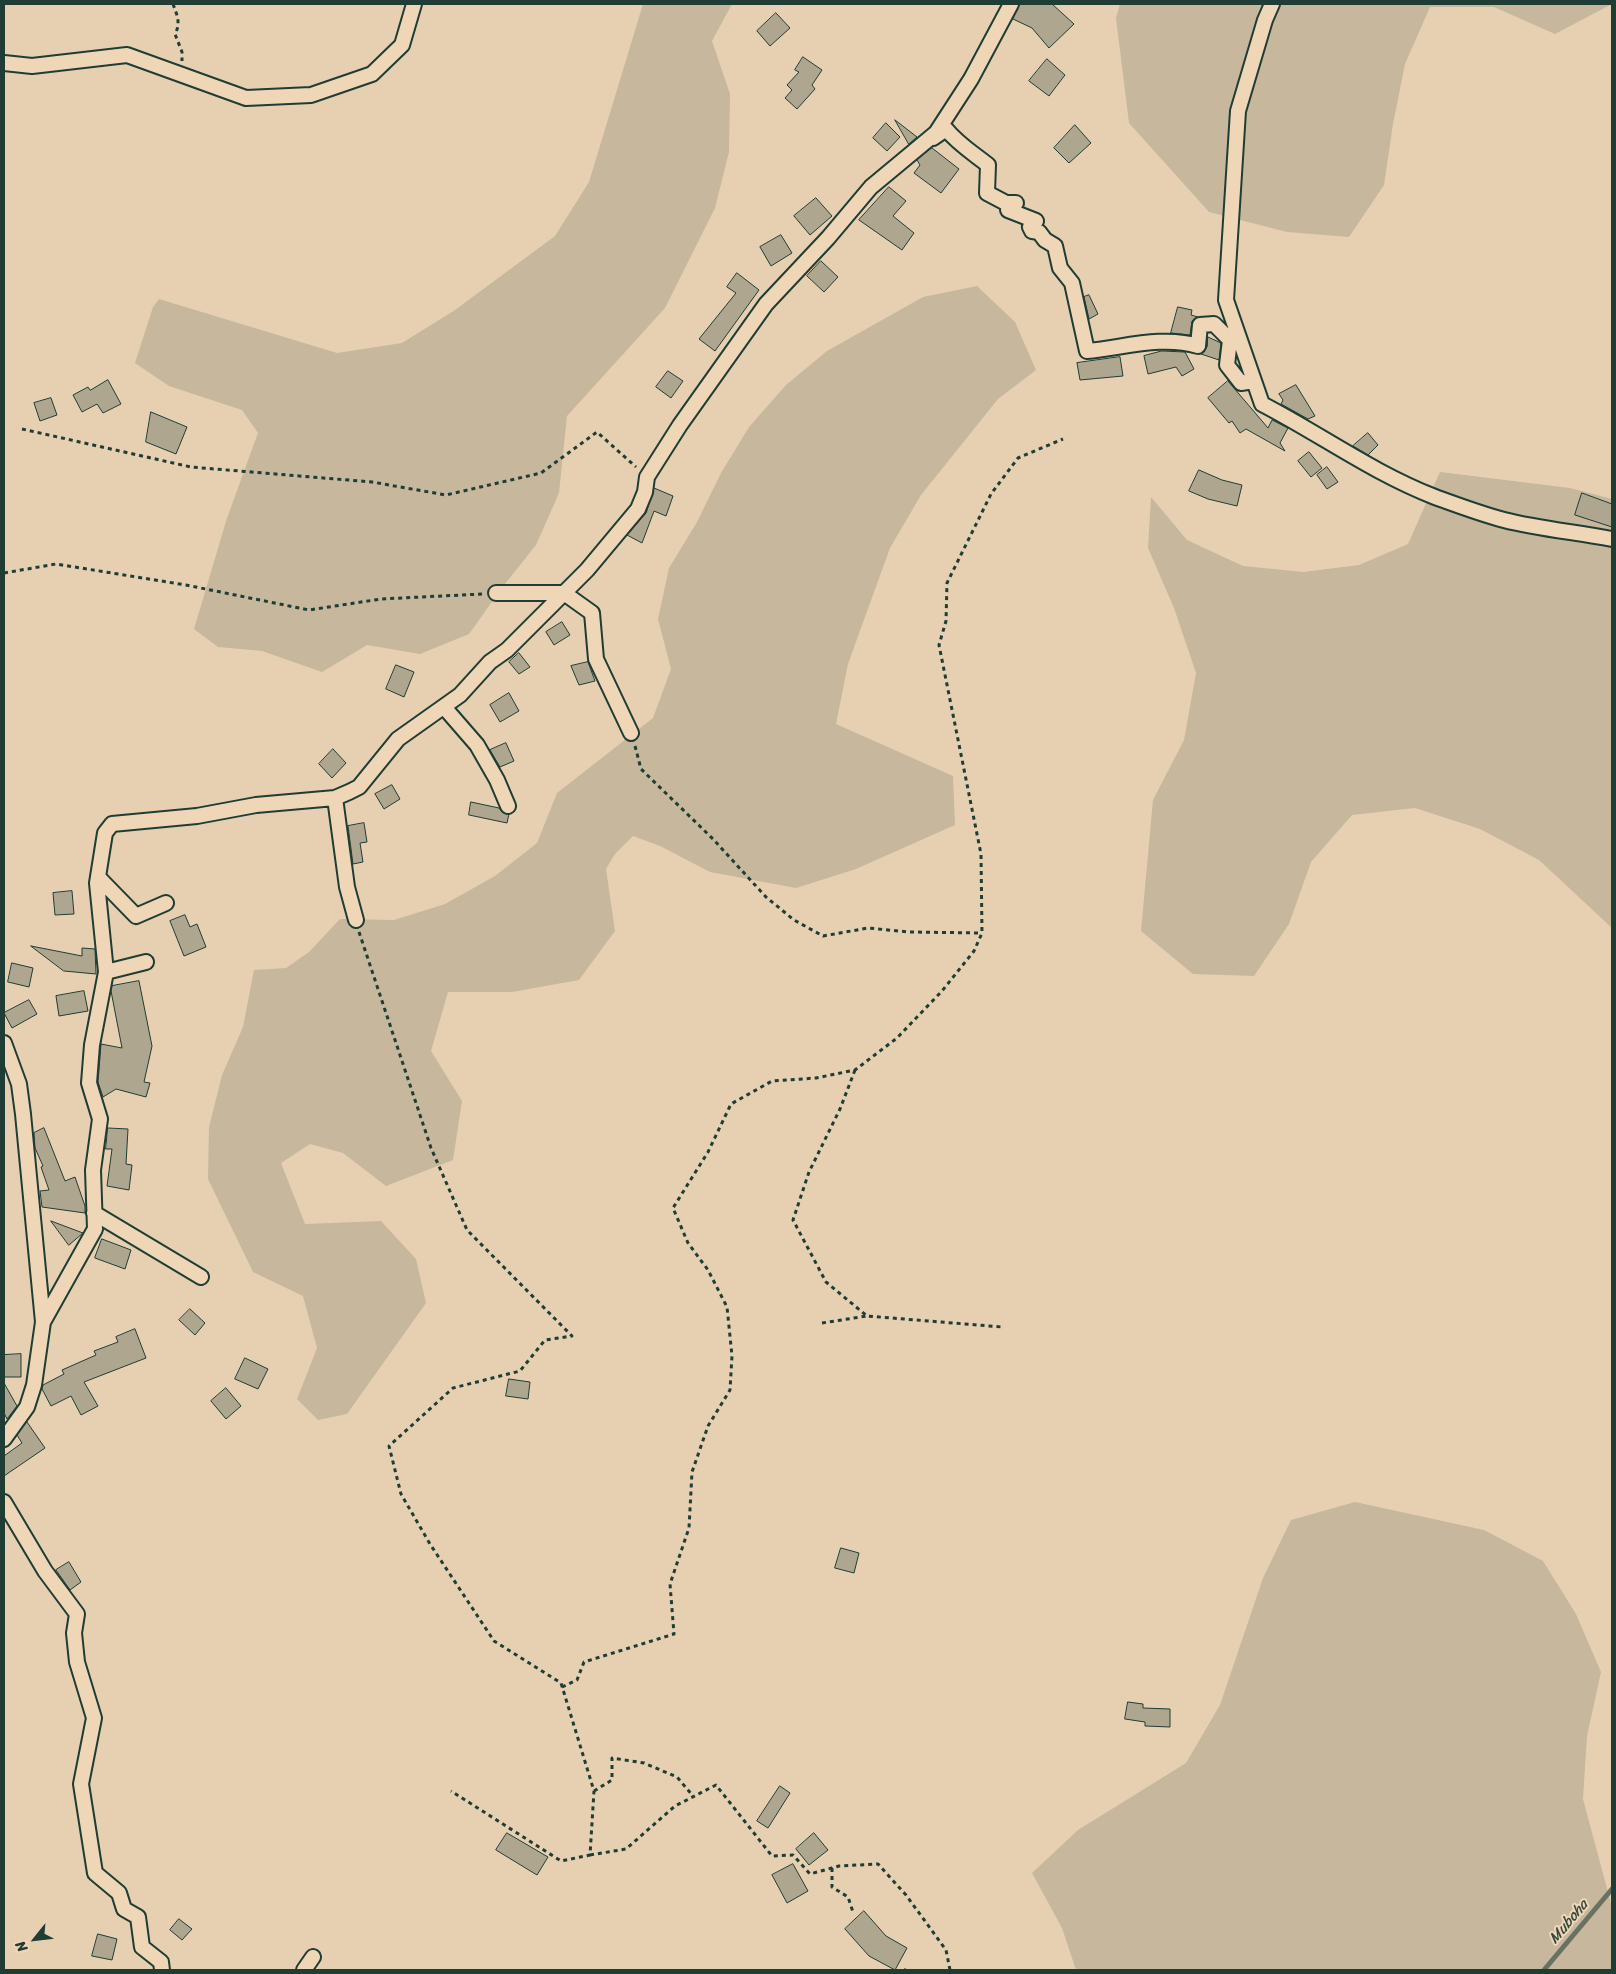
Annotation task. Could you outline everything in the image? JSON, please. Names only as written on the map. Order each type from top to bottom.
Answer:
[{"type":"street","points":[[4,63],[32,66],[127,55],[246,98],[311,95],[372,74],[402,45],[414,4]]},
{"type":"street","points":[[43,1322],[95,1229],[93,1170],[100,1119],[89,1083],[92,1045],[106,972],[98,877],[105,833],[112,824],[197,816],[256,805],[335,798],[359,787],[398,739],[460,695],[490,662],[507,650],[587,570],[638,509],[646,492],[647,477],[680,425],[766,304],[828,238],[871,187],[936,133],[970,79],[1011,4]]},
{"type":"street","points":[[1272,4],[1265,20],[1238,111],[1226,300],[1262,404],[1306,426],[1337,448],[1387,476],[1435,497],[1504,520],[1612,539]]},
{"type":"street","points":[[928,141],[946,130],[959,145],[972,152],[988,166],[987,193],[1006,203],[1016,203],[1008,210],[1036,221],[1030,227],[1032,231],[1039,232],[1045,240],[1055,246],[1060,268],[1072,282],[1087,351],[1139,344],[1186,342],[1198,346],[1200,325],[1214,324],[1230,340],[1227,365],[1241,383],[1253,381]]},
{"type":"street","points":[[496,593],[564,593],[592,613],[596,659],[631,733]]},
{"type":"street","points":[[444,707],[477,745],[497,780],[508,806]]},
{"type":"street","points":[[335,798],[346,887],[356,920]]},
{"type":"street","points":[[98,877],[136,916],[166,903]]},
{"type":"street","points":[[106,972],[146,962]]},
{"type":"street","points":[[4,1043],[19,1084],[43,1322],[34,1385],[27,1407],[4,1439]]},
{"type":"street","points":[[94,1213],[201,1277]]},
{"type":"street","points":[[4,1502],[45,1571],[77,1614],[74,1633],[77,1662],[94,1718],[81,1784],[95,1873],[120,1893],[124,1909],[138,1917],[142,1947],[161,1962],[162,1970]]},
{"type":"street","points":[[304,1970],[313,1957]]},
{"type":"path","points":[[172,4],[179,27],[175,34],[182,52],[182,60],[177,73]]},
{"type":"path","points":[[22,429],[191,467],[372,482],[446,495],[541,473],[597,432],[647,477]]},
{"type":"path","points":[[562,1687],[577,1680],[584,1662],[674,1634],[670,1584],[689,1528],[692,1472],[708,1426],[730,1390],[732,1356],[727,1307],[708,1270],[688,1243],[673,1208],[708,1152],[731,1104],[772,1081],[816,1078],[855,1070],[897,1038],[942,991],[974,951],[982,933],[981,854],[939,645],[946,621],[947,583],[990,494],[1018,458],[1063,439]]},
{"type":"path","points":[[4,573],[56,564],[186,585],[309,610],[381,599],[496,593]]},
{"type":"path","points":[[631,733],[641,769],[713,839],[766,897],[802,924],[823,936],[868,928],[909,932],[982,933]]},
{"type":"path","points":[[356,920],[406,1078],[431,1148],[467,1230],[572,1336],[546,1340],[520,1370],[453,1388],[389,1446],[401,1494],[430,1544],[494,1641],[561,1683],[594,1791],[590,1855]]},
{"type":"path","points":[[855,1070],[840,1109],[809,1172],[792,1220],[826,1282],[867,1316]]},
{"type":"path","points":[[822,1323],[867,1316],[1002,1327]]},
{"type":"path","points":[[594,1791],[612,1780],[612,1758],[644,1763],[677,1777],[693,1796]]},
{"type":"path","points":[[451,1791],[561,1862],[626,1849],[675,1806],[716,1785],[772,1856],[792,1855],[810,1874],[832,1868],[878,1864],[906,1895],[946,1950],[950,1970]]},
{"type":"path","points":[[832,1868],[832,1887],[848,1897],[853,1912]]},
{"type":"shaded area","points":[[643,4],[732,4],[712,41],[730,94],[729,152],[715,208],[665,308],[567,416],[559,493],[536,545],[469,634],[420,654],[367,645],[322,672],[262,651],[218,647],[194,629],[227,518],[258,433],[242,410],[169,386],[135,363],[153,307],[159,299],[337,353],[402,343],[455,310],[555,236],[589,182]]},
{"type":"shaded area","points":[[1120,4],[1612,4],[1555,34],[1494,7],[1430,7],[1405,64],[1393,124],[1384,185],[1349,237],[1287,232],[1209,212],[1129,123],[1116,18]]},
{"type":"shaded area","points":[[977,286],[1015,322],[1036,370],[998,399],[921,495],[890,548],[848,664],[836,724],[953,776],[955,825],[856,869],[796,888],[710,872],[660,846],[633,836],[615,854],[606,869],[615,931],[579,980],[512,992],[448,992],[431,1051],[462,1101],[453,1160],[386,1186],[343,1153],[310,1144],[281,1163],[305,1224],[381,1221],[416,1259],[426,1303],[347,1414],[318,1420],[297,1399],[317,1348],[303,1296],[253,1272],[208,1179],[209,1127],[222,1075],[243,1027],[254,970],[286,968],[309,952],[340,919],[394,920],[445,904],[495,876],[537,843],[557,793],[653,718],[671,669],[658,619],[669,568],[697,522],[721,473],[749,427],[786,385],[827,351],[923,297]]},
{"type":"shaded area","points":[[1440,472],[1570,488],[1612,499],[1612,928],[1539,860],[1480,829],[1415,808],[1352,815],[1311,862],[1289,924],[1254,976],[1193,974],[1141,931],[1153,800],[1184,740],[1196,673],[1174,608],[1148,548],[1151,497],[1187,540],[1243,566],[1303,572],[1359,565],[1408,544]]},
{"type":"shaded area","points":[[1355,1502],[1484,1530],[1543,1561],[1576,1614],[1601,1672],[1587,1736],[1583,1799],[1612,1907],[1612,1970],[1076,1970],[1062,1928],[1032,1873],[1078,1830],[1186,1763],[1220,1705],[1263,1578],[1291,1520]]},
{"type":"building","points":[[1020,4],[1052,4],[1074,24],[1049,48],[1032,28],[1013,19]]},
{"type":"building","points":[[776,13],[790,28],[770,46],[757,31]]},
{"type":"building","points":[[803,57],[822,70],[812,85],[815,89],[797,109],[785,98],[792,90],[787,85],[799,72],[795,70]]},
{"type":"building","points":[[1047,59],[1065,75],[1049,96],[1029,81]]},
{"type":"building","points":[[895,120],[917,137],[909,144]]},
{"type":"building","points":[[886,123],[900,137],[887,151],[873,138]]},
{"type":"building","points":[[1075,125],[1091,143],[1069,163],[1054,148]]},
{"type":"building","points":[[932,148],[959,169],[941,193],[914,173],[920,165],[917,160]]},
{"type":"building","points":[[889,187],[906,201],[893,216],[914,233],[902,250],[859,220]]},
{"type":"building","points":[[816,198],[832,216],[810,235],[794,216]]},
{"type":"building","points":[[781,235],[792,253],[771,266],[760,247]]},
{"type":"building","points":[[821,261],[838,277],[824,292],[807,276]]},
{"type":"building","points":[[737,273],[759,290],[715,351],[699,339],[736,293],[727,287]]},
{"type":"building","points":[[1089,295],[1098,314],[1089,319],[1084,297]]},
{"type":"building","points":[[1178,307],[1192,310],[1191,315],[1198,317],[1192,321],[1190,335],[1171,333]]},
{"type":"building","points":[[1208,337],[1221,343],[1219,360],[1201,354],[1207,347]]},
{"type":"building","points":[[1162,351],[1185,352],[1194,369],[1182,376],[1176,367],[1148,374],[1144,356]]},
{"type":"building","points":[[1120,357],[1123,376],[1080,380],[1077,363]]},
{"type":"building","points":[[668,371],[683,381],[671,398],[656,387]]},
{"type":"building","points":[[108,380],[121,404],[103,413],[97,404],[82,412],[73,395],[88,387],[90,390]]},
{"type":"building","points":[[1228,381],[1268,428],[1272,420],[1288,428],[1280,443],[1285,451],[1246,429],[1240,433],[1232,421],[1229,423],[1208,398]]},
{"type":"building","points":[[1296,385],[1315,416],[1308,419],[1281,404],[1283,400],[1279,394]]},
{"type":"building","points":[[51,398],[57,415],[40,421],[34,403]]},
{"type":"building","points":[[151,412],[187,427],[176,454],[146,442]]},
{"type":"building","points":[[1368,433],[1378,445],[1368,455],[1353,446]]},
{"type":"building","points":[[1309,452],[1322,468],[1311,477],[1298,461]]},
{"type":"building","points":[[1327,467],[1338,482],[1327,489],[1317,475]]},
{"type":"building","points":[[1199,470],[1222,480],[1242,485],[1237,506],[1208,499],[1189,491]]},
{"type":"building","points":[[654,488],[673,496],[666,516],[654,511],[642,543],[627,535],[646,513]]},
{"type":"building","points":[[1582,493],[1612,504],[1612,527],[1575,515]]},
{"type":"building","points":[[562,622],[570,635],[554,645],[546,632]]},
{"type":"building","points":[[519,653],[530,667],[519,674],[509,662]]},
{"type":"building","points":[[588,662],[595,681],[579,685],[571,666]]},
{"type":"building","points":[[396,665],[414,672],[404,697],[386,689]]},
{"type":"building","points":[[509,693],[519,711],[500,722],[490,705]]},
{"type":"building","points":[[506,743],[514,761],[500,767],[490,750]]},
{"type":"building","points":[[333,749],[346,763],[332,778],[319,764]]},
{"type":"building","points":[[392,785],[400,799],[384,809],[375,794]]},
{"type":"building","points":[[471,802],[499,808],[503,813],[509,814],[507,823],[469,815]]},
{"type":"building","points":[[364,823],[367,842],[360,843],[363,862],[353,864],[348,826]]},
{"type":"building","points":[[72,891],[74,914],[55,915],[53,893]]},
{"type":"building","points":[[185,915],[190,927],[197,924],[206,947],[184,956],[170,921]]},
{"type":"building","points":[[31,946],[82,956],[82,948],[95,949],[96,974],[64,971]]},
{"type":"building","points":[[12,963],[33,968],[29,987],[8,982]]},
{"type":"building","points":[[139,981],[152,1046],[144,1082],[150,1083],[146,1097],[116,1089],[103,1097],[98,1082],[101,1044],[122,1048],[111,991],[112,986]]},
{"type":"building","points":[[84,991],[88,1011],[59,1016],[56,996]]},
{"type":"building","points":[[29,1000],[37,1014],[12,1028],[4,1013]]},
{"type":"building","points":[[44,1128],[65,1181],[75,1177],[85,1206],[85,1213],[42,1207],[40,1191],[49,1190],[41,1167],[43,1166],[35,1148],[34,1133]]},
{"type":"building","points":[[108,1128],[128,1129],[126,1164],[132,1165],[129,1190],[107,1186],[112,1149],[106,1149]]},
{"type":"building","points":[[51,1221],[83,1233],[69,1245]]},
{"type":"building","points":[[102,1239],[131,1250],[125,1269],[95,1258]]},
{"type":"building","points":[[190,1309],[205,1323],[195,1335],[179,1320]]},
{"type":"building","points":[[135,1329],[146,1358],[84,1382],[98,1406],[81,1415],[71,1396],[51,1406],[42,1389],[43,1385],[64,1374],[62,1370],[96,1355],[94,1351],[118,1342],[116,1337]]},
{"type":"building","points":[[21,1354],[21,1377],[4,1377],[4,1355]]},
{"type":"building","points":[[245,1358],[268,1369],[258,1389],[235,1379]]},
{"type":"building","points":[[509,1379],[530,1382],[528,1399],[506,1396]]},
{"type":"building","points":[[4,1383],[17,1406],[7,1419],[4,1413]]},
{"type":"building","points":[[226,1388],[241,1406],[226,1419],[211,1401]]},
{"type":"building","points":[[27,1422],[45,1448],[4,1476],[4,1456],[22,1443],[17,1435]]},
{"type":"building","points":[[841,1548],[859,1553],[854,1573],[835,1568]]},
{"type":"building","points":[[69,1562],[81,1582],[70,1590],[56,1570]]},
{"type":"building","points":[[1128,1702],[1143,1704],[1143,1708],[1170,1709],[1170,1727],[1145,1726],[1145,1722],[1125,1719]]},
{"type":"building","points":[[780,1786],[790,1793],[768,1828],[757,1821]]},
{"type":"building","points":[[507,1833],[548,1857],[537,1875],[496,1850]]},
{"type":"building","points":[[814,1833],[828,1850],[809,1865],[796,1849]]},
{"type":"building","points":[[793,1864],[808,1891],[787,1903],[772,1875]]},
{"type":"building","points":[[864,1911],[886,1936],[907,1948],[895,1970],[869,1956],[845,1929]]},
{"type":"building","points":[[179,1919],[192,1929],[182,1940],[170,1930]]},
{"type":"building","points":[[98,1934],[117,1939],[112,1960],[92,1956]]},
{"type":"waterway","name":"Muboha","points":[[1544,1970],[1612,1889]]}]
